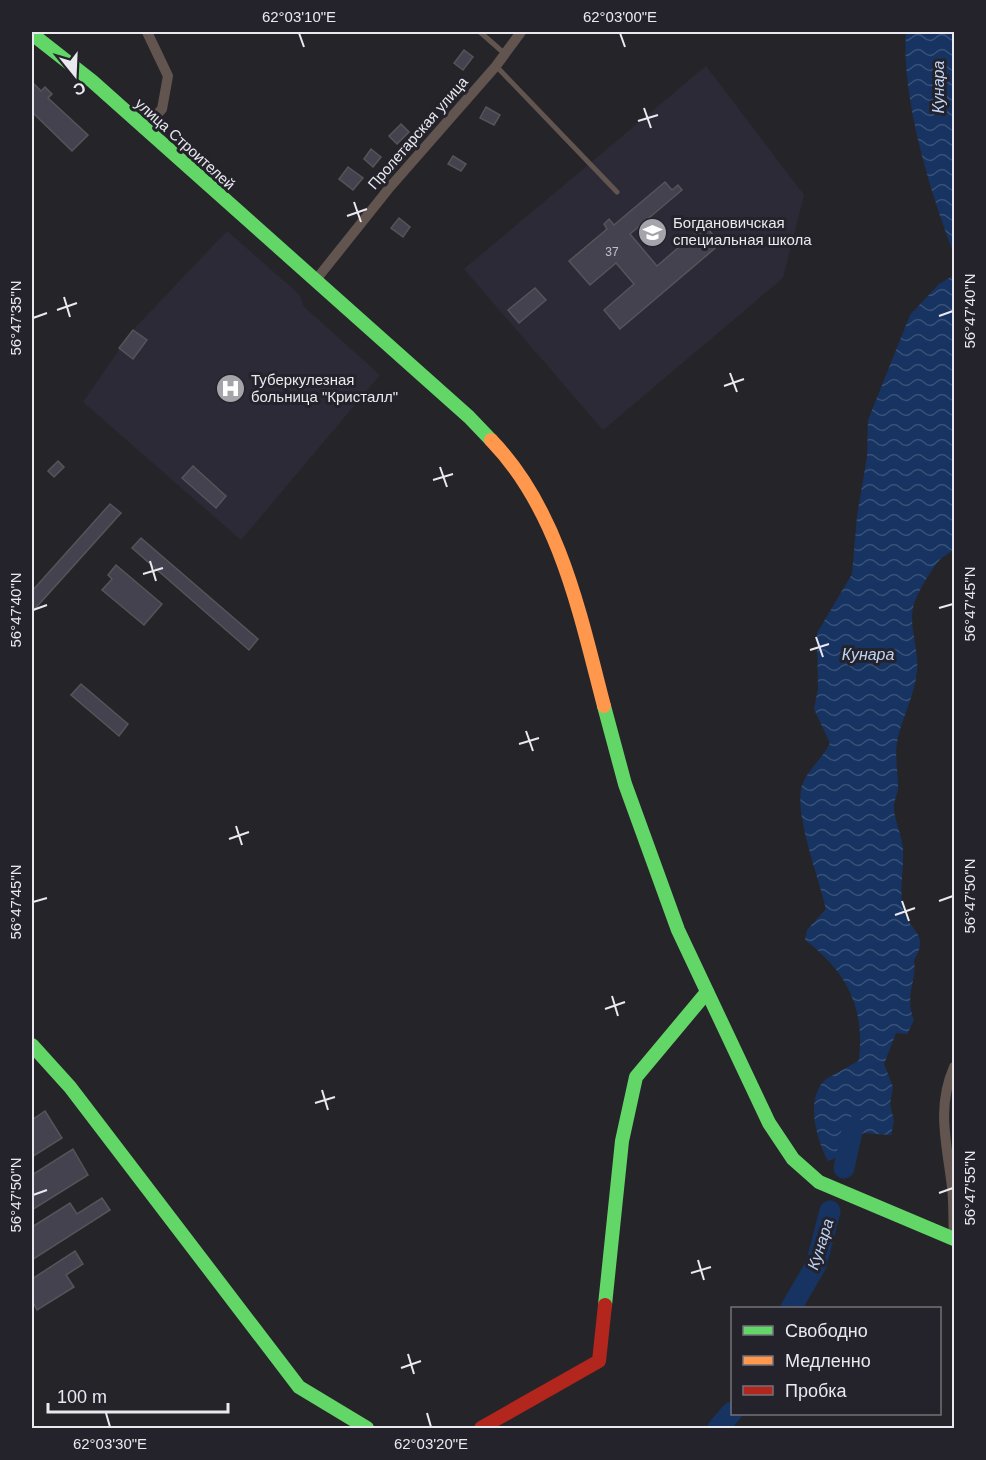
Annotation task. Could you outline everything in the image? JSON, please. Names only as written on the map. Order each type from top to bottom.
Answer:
[{"type":"street","points":[[143,129],[162,109],[168,76],[147,32]]},
{"type":"street","name":"Пролетарская улица","points":[[315,281],[390,187],[496,66],[521,32]]},
{"type":"street","name":"улица Строителей","points":[[32,34],[92,81],[143,129],[469,417],[499,448],[532,492],[550,530],[583,625],[625,784],[650,858],[678,930],[769,1123],[793,1159],[819,1182],[954,1239]]},
{"type":"street","points":[[481,1428],[599,1361],[622,1141],[636,1077],[707,992]]},
{"type":"street","points":[[32,1045],[70,1087],[299,1387],[367,1428]]},
{"type":"street","points":[[954,1067],[945,1087],[943,1115],[952,1190],[954,1239]]},
{"type":"lane","points":[[480,32],[505,54]]},
{"type":"lane","points":[[496,66],[617,192]]},
{"type":"shaded area","name":"Богдановичская специальная школа","points":[[706,66],[804,195],[783,278],[603,430],[464,269]]},
{"type":"shaded area","name":"Туберкулезная больница \"Кристалл\"","points":[[227,231],[299,294],[304,307],[380,375],[241,540],[83,402],[133,330]]},
{"type":"water","name":"Кунара","points":[[906,32],[954,32],[954,254],[919,144],[908,86]]},
{"type":"water","name":"Кунара","points":[[954,275],[954,549],[937,563],[923,584],[913,608],[912,623],[917,671],[896,750],[898,787],[894,806],[903,849],[902,904],[904,913],[916,931],[920,943],[914,960],[910,996],[914,1020],[907,1034],[896,1033],[884,1064],[893,1087],[890,1104],[894,1121],[891,1135],[864,1133],[855,1140],[849,1153],[828,1161],[817,1132],[815,1099],[824,1081],[859,1060],[860,1041],[856,1007],[850,992],[832,965],[805,940],[807,930],[826,909],[805,832],[800,802],[801,790],[806,777],[830,743],[814,709],[818,689],[817,633],[852,574],[857,516],[867,457],[868,420],[910,315],[939,284]]},
{"type":"building","points":[[464,50],[473,57],[463,70],[454,63]]},
{"type":"building","points":[[32,82],[41,91],[45,87],[52,94],[48,98],[88,135],[72,151],[32,112]]},
{"type":"building","points":[[486,107],[500,115],[494,125],[480,118]]},
{"type":"building","points":[[401,124],[409,132],[397,144],[389,136]]},
{"type":"building","points":[[371,149],[381,157],[373,167],[364,159]]},
{"type":"building","points":[[453,156],[466,164],[461,171],[448,164]]},
{"type":"building","points":[[348,167],[363,178],[353,190],[339,179]]},
{"type":"building","points":[[665,182],[672,190],[678,185],[682,190],[630,234],[657,266],[708,222],[713,227],[709,230],[720,244],[620,329],[604,310],[634,284],[616,263],[590,285],[569,261],[607,229],[604,224],[609,219],[614,225]]},
{"type":"building","points":[[399,218],[410,227],[403,237],[391,228]]},
{"type":"building","points":[[535,288],[546,300],[519,323],[508,310]]},
{"type":"building","points":[[133,330],[147,340],[133,359],[119,348]]},
{"type":"building","points":[[58,461],[64,467],[54,477],[48,471]]},
{"type":"building","points":[[193,466],[226,496],[216,508],[182,478]]},
{"type":"building","points":[[110,504],[121,513],[32,612],[32,591]]},
{"type":"building","points":[[141,538],[258,639],[249,650],[132,548]]},
{"type":"building","points":[[116,565],[162,604],[144,625],[102,590],[112,579],[108,575]]},
{"type":"building","points":[[81,684],[128,724],[119,736],[71,695]]},
{"type":"building","points":[[45,1111],[62,1138],[32,1157],[32,1120]]},
{"type":"building","points":[[73,1149],[88,1175],[32,1210],[32,1175]]},
{"type":"building","points":[[102,1198],[110,1210],[32,1260],[32,1227],[70,1203],[77,1214]]},
{"type":"building","points":[[75,1251],[83,1264],[66,1275],[74,1287],[37,1310],[32,1300],[32,1279]]},
{"type":"waterway","name":"Кунара","points":[[844,1168],[853,1127]]},
{"type":"waterway","name":"Кунара","points":[[792,1307],[816,1265],[830,1211]]},
{"type":"waterway","name":"Кунара","points":[[718,1428],[731,1413]]},
{"type":"traffic: fast","points":[[32,34],[92,81],[469,417],[491,440]]},
{"type":"traffic: fast","points":[[604,706],[625,784],[678,930],[769,1123],[793,1159],[819,1182],[954,1239]]},
{"type":"traffic: fast","points":[[605,1305],[622,1141],[636,1077],[707,992]]},
{"type":"traffic: fast","points":[[32,1045],[70,1087],[299,1387],[367,1428]]},
{"type":"traffic: slow","points":[[491,440],[514,468],[534,498],[550,531],[576,600],[604,706]]},
{"type":"traffic: jam","points":[[481,1428],[599,1361],[605,1305]]},
{"type":"place","name":"Богдановичская специальная школа","points":[[652,232]]},
{"type":"place","name":"Туберкулезная больница \"Кристалл\"","points":[[230,389]]}]
